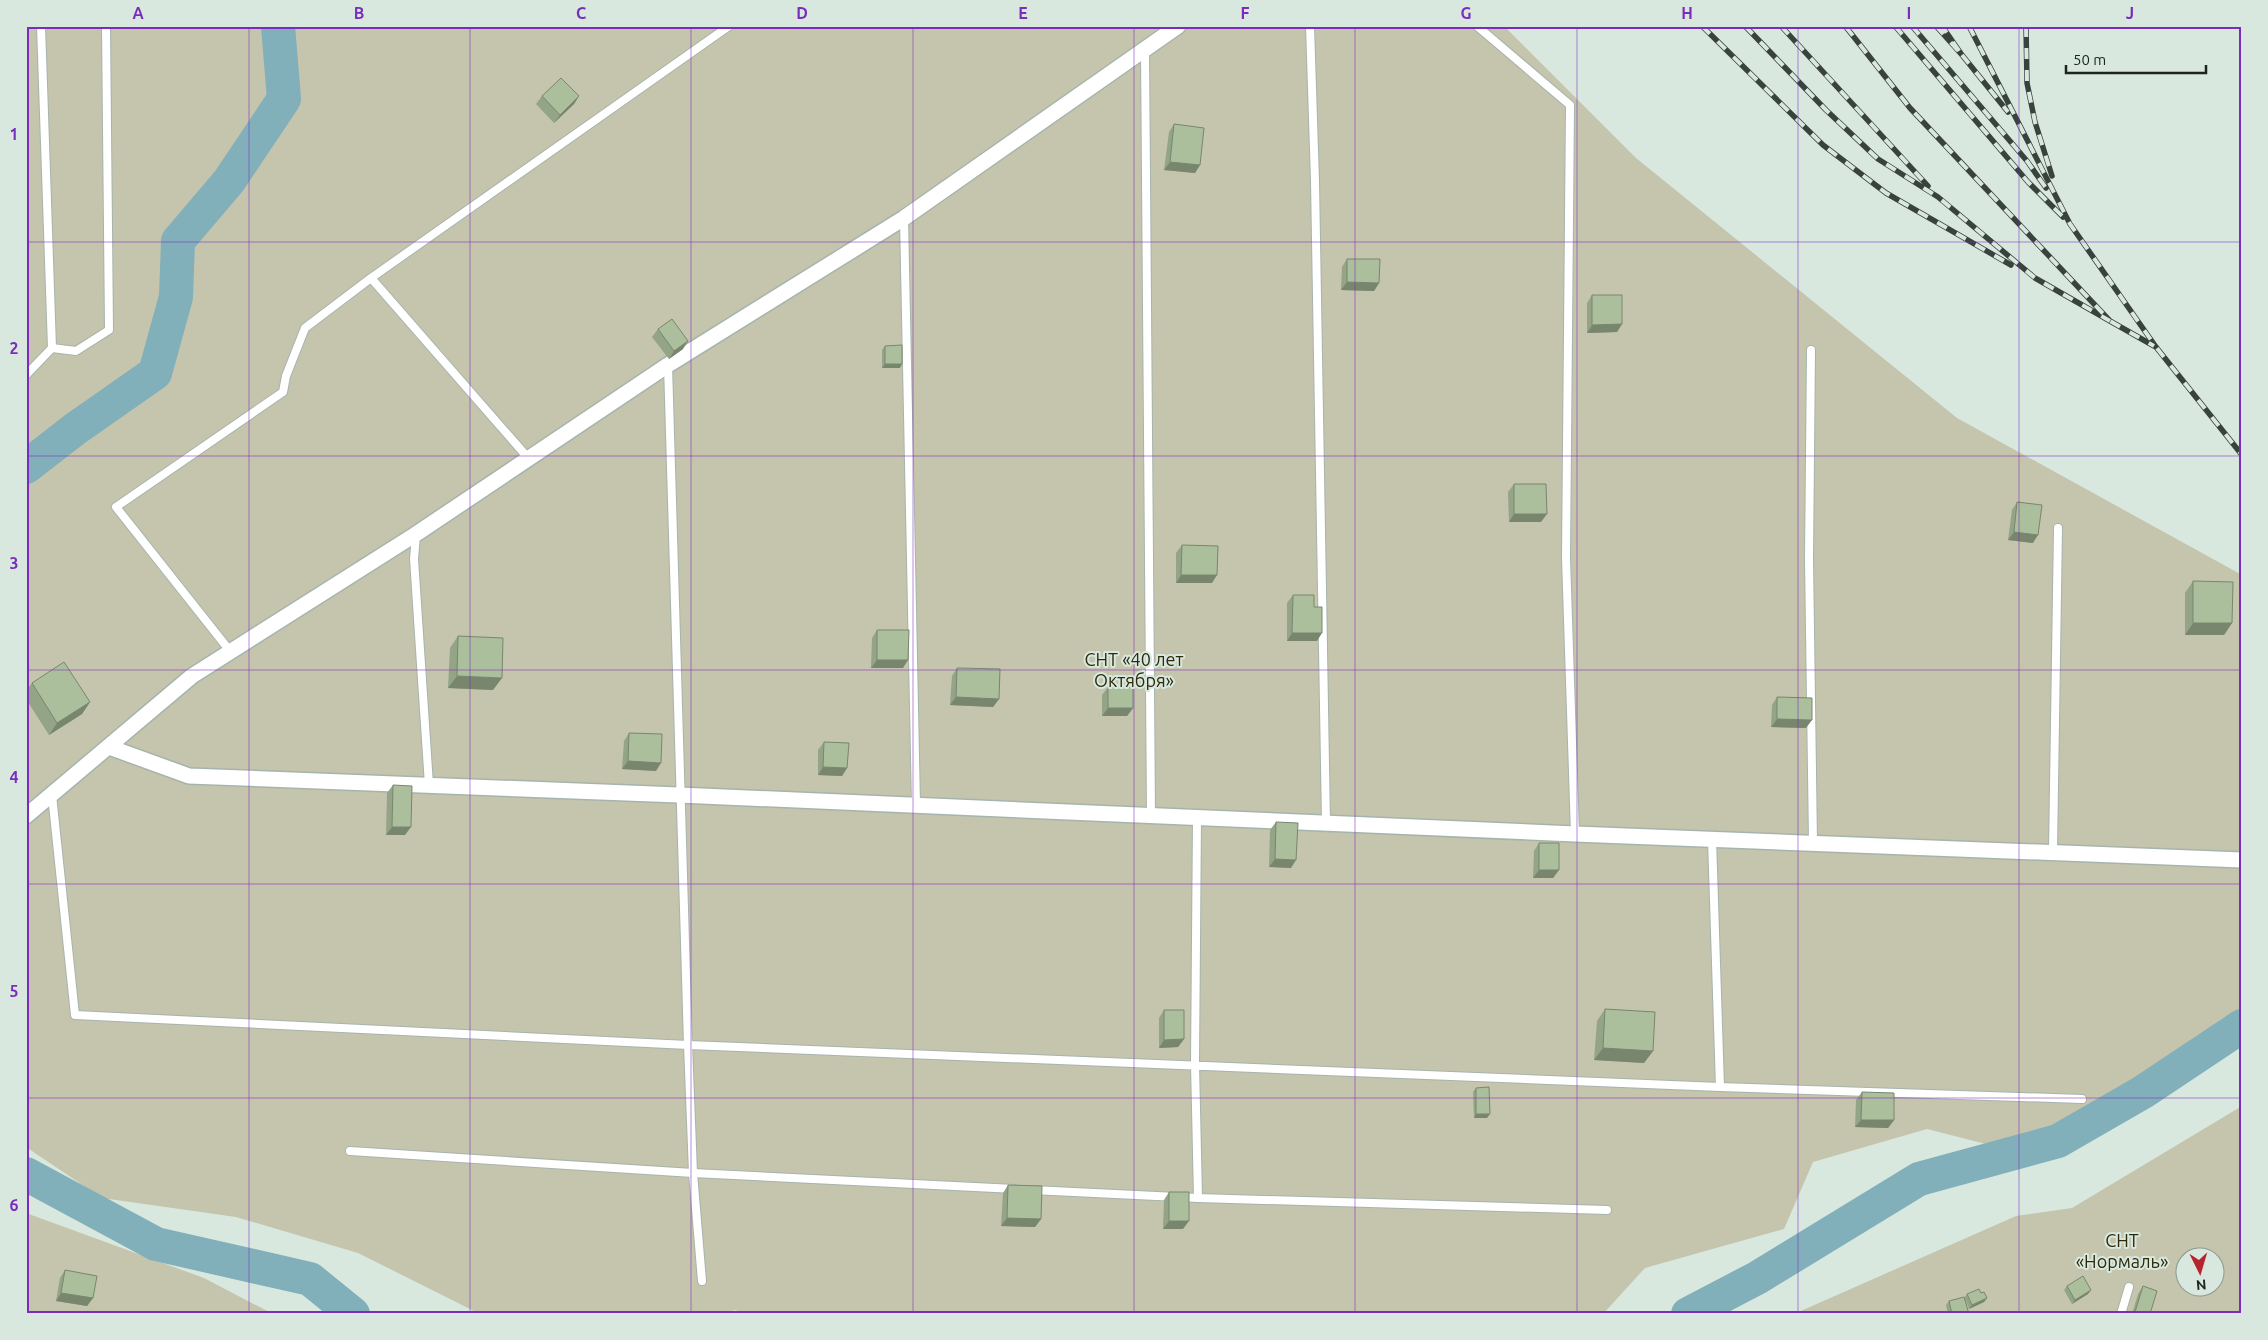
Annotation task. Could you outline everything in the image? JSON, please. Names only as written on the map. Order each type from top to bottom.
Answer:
[{"type":"street","points":[[26,816],[192,676],[416,534],[668,365],[904,218],[1178,26]]},
{"type":"street","points":[[109,747],[189,776],[679,794],[1575,834],[2053,851],[2242,860]]},
{"type":"lane","points":[[26,375],[52,348],[41,26]]},
{"type":"lane","points":[[52,348],[76,351],[109,330],[106,26]]},
{"type":"lane","points":[[230,651],[116,507],[284,392],[286,376],[305,328],[371,278],[729,26]]},
{"type":"lane","points":[[1310,26],[1316,181],[1326,823]]},
{"type":"lane","points":[[1476,26],[1570,105],[1566,558],[1575,834]]},
{"type":"lane","points":[[1145,49],[1150,815]]},
{"type":"lane","points":[[904,218],[916,805]]},
{"type":"lane","points":[[371,278],[529,458]]},
{"type":"lane","points":[[1811,350],[1809,560],[1813,843]]},
{"type":"lane","points":[[668,365],[679,794],[688,1045],[693,1173],[702,1281]]},
{"type":"lane","points":[[2053,851],[2058,528]]},
{"type":"lane","points":[[416,534],[414,559],[429,785]]},
{"type":"lane","points":[[52,795],[75,1015],[688,1045],[1195,1064],[1720,1087],[2082,1099]]},
{"type":"lane","points":[[1197,817],[1195,1064],[1198,1198]]},
{"type":"lane","points":[[1712,839],[1720,1087]]},
{"type":"lane","points":[[350,1150],[693,1173],[1198,1198],[1607,1210]]},
{"type":"lane","points":[[2120,1314],[2129,1287]]},
{"type":"green space","name":"СНТ «40 лет Октября»","points":[[26,26],[1504,26],[1636,158],[1957,418],[2242,575],[2242,1045],[2017,1152],[1927,1129],[1813,1162],[1784,1229],[1645,1268],[1603,1314],[755,1314],[734,1310],[728,1314],[480,1314],[358,1253],[236,1217],[102,1198],[26,1147]]},
{"type":"green space","name":"СНТ «Нормаль»","points":[[2242,1106],[2242,1314],[1794,1314],[2016,1216],[2072,1208]]},
{"type":"green space","points":[[26,1213],[204,1278],[273,1314],[26,1314]]},
{"type":"building","points":[[561,78],[579,96],[560,115],[542,96]]},
{"type":"building","points":[[1174,124],[1204,128],[1200,165],[1170,162]]},
{"type":"building","points":[[1347,259],[1380,259],[1379,283],[1347,282]]},
{"type":"building","points":[[1592,295],[1622,295],[1622,324],[1592,325]]},
{"type":"building","points":[[672,319],[688,341],[674,351],[658,329]]},
{"type":"building","points":[[902,345],[902,364],[885,364],[885,346]]},
{"type":"building","points":[[1514,484],[1546,484],[1547,514],[1514,514]]},
{"type":"building","points":[[2017,502],[2042,505],[2038,535],[2014,532]]},
{"type":"building","points":[[1182,545],[1218,546],[1217,575],[1181,575]]},
{"type":"building","points":[[2193,581],[2233,582],[2232,623],[2193,623]]},
{"type":"building","points":[[1293,595],[1314,595],[1314,607],[1322,607],[1322,633],[1292,633]]},
{"type":"building","points":[[877,630],[909,630],[908,660],[877,660]]},
{"type":"building","points":[[458,636],[503,638],[502,678],[457,676]]},
{"type":"building","points":[[64,662],[90,702],[57,723],[32,683]]},
{"type":"building","points":[[957,668],[1000,669],[999,699],[956,697]]},
{"type":"building","points":[[1108,687],[1133,687],[1133,708],[1108,708]]},
{"type":"building","points":[[1777,697],[1812,698],[1812,720],[1777,719]]},
{"type":"building","points":[[629,733],[662,734],[661,763],[628,761]]},
{"type":"building","points":[[824,742],[849,743],[847,768],[823,767]]},
{"type":"building","points":[[393,785],[412,786],[411,827],[392,827]]},
{"type":"building","points":[[1276,822],[1298,823],[1296,860],[1275,859]]},
{"type":"building","points":[[1539,843],[1559,843],[1559,870],[1539,870]]},
{"type":"building","points":[[1605,1009],[1655,1012],[1653,1051],[1603,1048]]},
{"type":"building","points":[[1164,1010],[1184,1010],[1184,1039],[1164,1040]]},
{"type":"building","points":[[1489,1087],[1490,1114],[1476,1114],[1476,1088]]},
{"type":"building","points":[[1862,1092],[1894,1093],[1894,1120],[1861,1120]]},
{"type":"building","points":[[1008,1185],[1042,1186],[1041,1219],[1007,1218]]},
{"type":"building","points":[[1169,1192],[1189,1192],[1189,1221],[1169,1221]]},
{"type":"building","points":[[65,1270],[97,1276],[93,1298],[61,1293]]},
{"type":"building","points":[[2083,1276],[2091,1290],[2075,1300],[2067,1286]]},
{"type":"building","points":[[2143,1286],[2157,1291],[2150,1314],[2135,1312]]},
{"type":"building","points":[[1979,1289],[1981,1293],[1984,1292],[1987,1298],[1972,1305],[1967,1294]]},
{"type":"building","points":[[1964,1297],[1969,1314],[1952,1314],[1949,1301]]},
{"type":"waterway","points":[[26,467],[75,429],[155,373],[176,297],[178,241],[229,181],[284,99],[278,26]]},
{"type":"waterway","points":[[1688,1314],[1757,1278],[1919,1179],[2058,1141],[2143,1092],[2242,1026]]},
{"type":"waterway","points":[[26,1174],[156,1244],[310,1279],[353,1314]]},
{"type":"railway","points":[[1702,26],[1823,145],[1886,193],[2011,265]]},
{"type":"railway","points":[[1745,26],[1826,110],[1878,159],[1938,197],[2035,278],[2110,321]]},
{"type":"railway","points":[[1781,26],[1928,186]]},
{"type":"railway","points":[[1895,26],[2028,182],[2063,217]]},
{"type":"railway","points":[[1912,26],[2027,161],[2046,188]]},
{"type":"railway","points":[[1936,26],[1962,55],[1942,26]]},
{"type":"railway","points":[[1969,26],[2070,224],[2156,347],[2242,455]]},
{"type":"railway","points":[[2026,26],[2027,83],[2035,122],[2052,176]]},
{"type":"railway","points":[[1846,27],[1910,108],[2110,321],[2154,346]]},
{"type":"railway","points":[[1962,55],[2008,112]]}]
